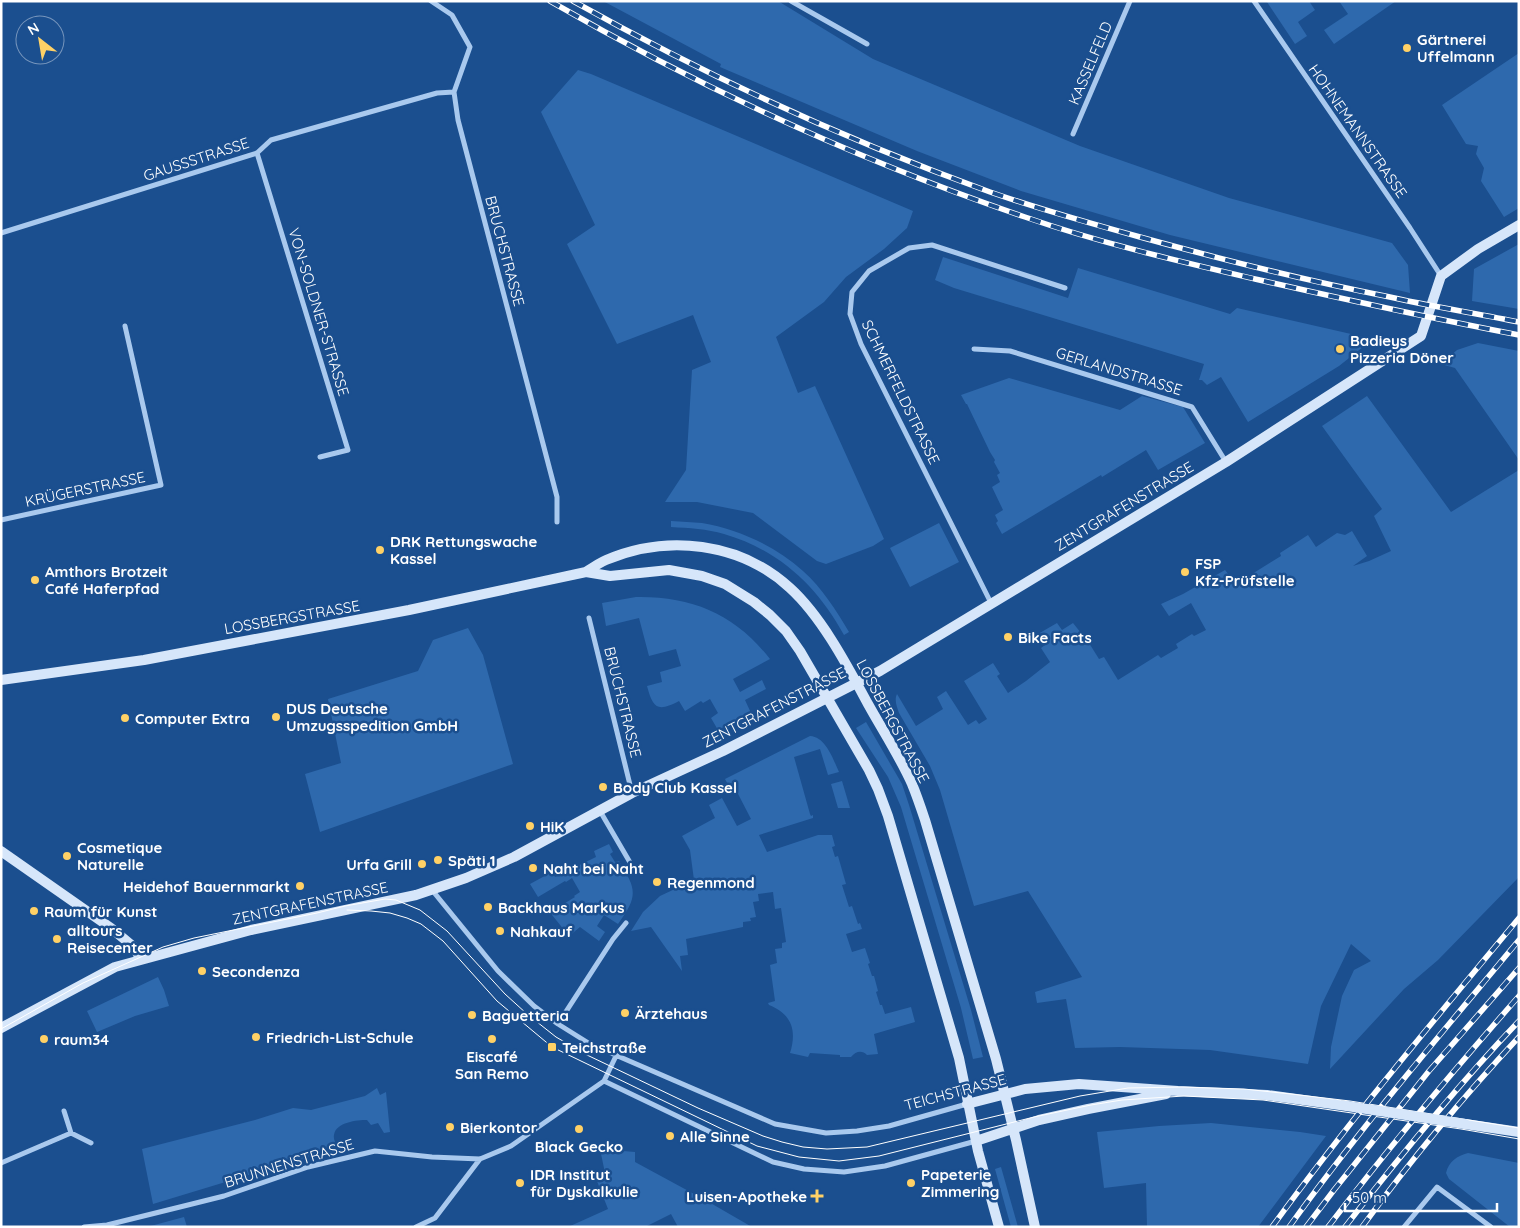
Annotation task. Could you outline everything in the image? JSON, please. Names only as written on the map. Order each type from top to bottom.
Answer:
[{"type":"main road","points":[[1441,276],[1478,249],[1519,225]]},
{"type":"main road","name":"ZENTGRAFENSTRASSE","points":[[1,1028],[115,967],[251,930],[396,900],[466,878],[514,857],[632,793],[723,751],[856,683],[896,662],[1226,462],[1421,336],[1441,276]]},
{"type":"main road","name":"LOSSBERGSTRASSE","points":[[1,680],[144,660],[409,610],[586,572],[605,561],[640,549],[670,544],[701,546],[730,552],[755,564],[776,576],[792,589],[827,633],[912,784],[925,820],[996,1059],[1035,1227]]},
{"type":"main road","name":"LOSSBERGSTRASSE","points":[[586,572],[610,576],[669,570],[702,576],[725,584],[754,602],[770,615],[786,631],[800,651],[869,770],[888,816],[959,1058],[976,1140],[999,1227]]},
{"type":"main road","points":[[1,851],[110,928],[135,948],[140,959]]},
{"type":"main road","name":"TEICHSTRASSE","points":[[968,1104],[1040,1087],[1079,1084],[1268,1095],[1519,1132]]},
{"type":"main road","name":"TEICHSTRASSE","points":[[976,1140],[1013,1128],[1088,1109],[1178,1091]]},
{"type":"street","name":"BRUCHSTRASSE","points":[[431,1],[452,15],[470,47],[454,92],[458,120],[557,497],[557,522]]},
{"type":"street","points":[[791,1],[867,44]]},
{"type":"street","name":"KASSELFELD","points":[[1073,134],[1130,1]]},
{"type":"street","name":"HOHNEMANNSTRASSE","points":[[1254,1],[1441,276]]},
{"type":"street","name":"GAUSSSTRASSE","points":[[1,233],[257,153],[271,140],[437,93],[454,92]]},
{"type":"street","name":"VON-SOLDNER-STRASSE","points":[[257,153],[348,450],[320,457]]},
{"type":"street","name":"SCHMERFELDSTRASSE","points":[[991,604],[861,344],[850,314],[852,292],[869,270],[909,248],[932,245],[1065,288]]},
{"type":"street","name":"KRÜGERSTRASSE","points":[[1,520],[161,485],[125,326]]},
{"type":"street","name":"GERLANDSTRASSE","points":[[974,349],[1010,351],[1192,406],[1226,462]]},
{"type":"street","name":"BRUCHSTRASSE","points":[[589,618],[632,793]]},
{"type":"street","points":[[600,811],[634,871]]},
{"type":"street","name":"TEICHSTRASSE","points":[[432,890],[498,971],[534,1006],[558,1024],[590,1044],[774,1124],[826,1133],[857,1131],[889,1126],[968,1104]]},
{"type":"street","points":[[558,1024],[613,939],[626,923]]},
{"type":"street","name":"BRUNNENSTRASSE","points":[[84,1227],[107,1226],[224,1196],[308,1167],[375,1151],[480,1160],[512,1146],[604,1081],[616,1056]]},
{"type":"street","name":"TEICHSTRASSE","points":[[604,1081],[773,1162],[804,1169],[844,1172],[885,1166],[976,1140]]},
{"type":"street","points":[[64,1111],[71,1133],[91,1143]]},
{"type":"street","points":[[1,1164],[71,1133]]},
{"type":"street","points":[[416,1227],[435,1218],[480,1160]]},
{"type":"street","points":[[1404,1227],[1437,1187],[1491,1227]]},
{"type":"shaded area","points":[[603,1],[778,1],[873,59],[1080,146],[1229,198],[1392,243],[1408,265],[1410,293],[1170,235],[1021,191],[917,151],[720,67],[721,64]]},
{"type":"shaded area","points":[[1268,1],[1309,1],[1315,10],[1298,22],[1307,36],[1295,44]]},
{"type":"shaded area","points":[[1339,1],[1396,1],[1334,44],[1324,30],[1348,14]]},
{"type":"shaded area","points":[[1519,53],[1519,208],[1504,217],[1481,181],[1484,168],[1476,154],[1478,146],[1466,144],[1442,105]]},
{"type":"shaded area","points":[[578,70],[913,211],[907,228],[884,249],[846,277],[824,302],[776,337],[798,393],[815,386],[884,539],[873,546],[826,564],[817,561],[753,513],[697,502],[665,502],[686,470],[692,370],[711,362],[693,315],[617,344],[567,244],[595,225],[541,112]]},
{"type":"shaded area","points":[[1519,244],[1519,309],[1472,301],[1474,269]]},
{"type":"shaded area","points":[[943,257],[1068,298],[1078,268],[1230,314],[1237,308],[1373,339],[1339,366],[1248,422],[1221,377],[1207,385],[1202,380],[1199,380],[1204,364],[954,288],[935,280]]},
{"type":"shaded area","points":[[1478,343],[1519,351],[1519,460],[1455,368],[1441,364],[1457,350]]},
{"type":"shaded area","points":[[1009,378],[1120,410],[1142,396],[1183,407],[1205,443],[1158,470],[1146,450],[1002,534],[996,523],[998,521],[995,515],[1003,510],[992,487],[1000,482],[997,475],[1000,473],[961,395]]},
{"type":"shaded area","points":[[1367,396],[1451,512],[1519,470],[1519,877],[1438,960],[1404,989],[1330,1069],[1331,1047],[1342,996],[1354,970],[1371,961],[1351,944],[1321,1006],[1308,1064],[1210,1050],[1120,1047],[1075,1048],[1066,999],[1037,1003],[1035,992],[1082,977],[1028,891],[974,906],[940,790],[930,766],[899,713],[896,696],[897,694],[916,726],[943,709],[937,697],[946,691],[968,725],[976,720],[979,724],[987,719],[964,681],[993,663],[1000,674],[997,676],[1008,693],[1050,662],[1041,648],[1045,645],[1038,634],[1057,623],[1062,630],[1073,623],[1099,659],[1104,657],[1118,680],[1158,655],[1161,658],[1178,648],[1176,644],[1192,634],[1194,636],[1206,630],[1191,603],[1169,616],[1161,604],[1225,570],[1236,584],[1281,556],[1280,553],[1308,535],[1316,547],[1337,533],[1345,535],[1352,531],[1367,556],[1353,566],[1391,551],[1374,516],[1382,509],[1322,426]]},
{"type":"shaded area","points":[[671,521],[716,526],[742,534],[768,546],[803,571],[822,592],[849,632],[844,635],[822,601],[809,586],[779,560],[744,541],[711,531],[671,527]]},
{"type":"shaded area","points":[[939,523],[959,562],[910,587],[890,548]]},
{"type":"shaded area","points":[[636,597],[676,600],[694,604],[727,619],[756,643],[770,659],[733,679],[740,692],[762,680],[766,689],[745,700],[751,713],[718,730],[711,718],[718,713],[710,699],[703,703],[701,701],[685,711],[679,701],[666,707],[654,704],[647,686],[662,682],[660,672],[681,666],[676,649],[649,656],[639,618],[606,626],[602,603]]},
{"type":"shaded area","points":[[468,628],[483,655],[513,764],[320,832],[305,774],[341,763],[328,699],[418,671],[433,640]]},
{"type":"shaded area","points":[[866,722],[902,784],[971,1010],[983,1057],[973,1059],[961,1008],[901,807],[888,777],[856,728]]},
{"type":"shaded area","points":[[810,736],[816,737],[825,744],[839,772],[828,775],[820,749],[794,757],[810,814],[811,816],[813,815],[813,818],[759,835],[767,852],[818,835],[832,835],[835,846],[832,847],[835,857],[838,856],[846,884],[842,885],[849,907],[852,906],[858,924],[860,923],[862,929],[846,934],[852,952],[865,948],[870,963],[868,964],[878,991],[876,992],[885,1014],[911,1007],[915,1022],[874,1034],[878,1054],[867,1055],[859,1052],[851,1057],[840,1057],[840,1055],[810,1053],[808,1057],[790,1053],[793,1037],[791,1024],[783,1013],[768,1003],[775,1001],[770,965],[777,963],[775,949],[782,948],[782,943],[786,942],[781,908],[775,909],[773,892],[758,894],[759,901],[753,902],[756,917],[750,918],[751,921],[743,922],[743,927],[686,939],[688,955],[680,956],[682,971],[651,927],[631,931],[643,912],[660,896],[694,880],[690,850],[682,836],[715,818],[709,805],[722,798],[737,826],[751,819],[736,790],[732,792],[725,779]]},
{"type":"shaded area","points":[[842,781],[850,808],[838,808],[831,784]]},
{"type":"shaded area","points":[[609,844],[613,852],[610,854],[615,862],[619,861],[632,886],[633,893],[629,906],[618,924],[604,915],[597,926],[605,932],[599,941],[580,927],[569,936],[548,910],[552,911],[580,892],[572,878],[538,897],[530,884],[552,872],[555,877],[596,857],[594,851]]},
{"type":"shaded area","points":[[158,977],[169,1006],[135,1016],[97,1032],[87,1011]]},
{"type":"shaded area","points":[[377,1088],[380,1095],[386,1092],[390,1132],[384,1133],[378,1123],[371,1125],[367,1120],[348,1123],[339,1127],[334,1135],[337,1148],[153,1204],[142,1149],[255,1120],[293,1108],[311,1110],[365,1096]]},
{"type":"shaded area","points":[[1211,1123],[1326,1136],[1258,1227],[1147,1227],[1146,1183],[1104,1188],[1097,1132]]},
{"type":"shaded area","points":[[600,1149],[635,1152],[635,1162],[752,1227],[678,1227],[671,1214],[645,1227],[568,1227],[608,1209],[595,1176],[605,1173]]},
{"type":"shaded area","points":[[1468,1153],[1519,1163],[1519,1227],[1510,1227],[1449,1179],[1446,1173],[1451,1162],[1457,1157]]},
{"type":"shaded area","points":[[1001,1167],[1018,1227],[1011,1227],[995,1169]]},
{"type":"shaded area","points":[[184,1217],[187,1227],[147,1227]]},
{"type":"tram line","points":[[1,1029],[83,983],[163,947],[194,938],[385,899],[396,900],[420,910],[447,931],[505,994],[556,1037],[587,1055],[698,1108],[763,1136],[803,1147],[827,1149],[867,1147],[1080,1096],[1128,1088],[1244,1089],[1350,1101],[1519,1128]]},
{"type":"tram line","points":[[347,910],[390,913],[421,924],[443,941],[497,1001],[552,1047],[757,1146],[799,1157],[839,1161],[879,1156],[1034,1117],[1091,1105],[1122,1100],[1184,1096],[1263,1100],[1519,1139]]},
{"type":"railway","points":[[550,1],[665,64],[782,121],[902,172],[1025,217],[1110,243],[1255,279],[1519,335]]},
{"type":"railway","points":[[573,1],[674,55],[778,105],[883,151],[990,192],[1102,226],[1262,269],[1402,300],[1519,322]]},
{"type":"railway","points":[[1272,1227],[1362,1109],[1519,918]]},
{"type":"railway","points":[[1289,1227],[1373,1117],[1519,940]]},
{"type":"railway","points":[[1306,1227],[1429,1071],[1519,968]]},
{"type":"railway","points":[[1328,1227],[1374,1168],[1519,996]]},
{"type":"railway","points":[[1345,1227],[1429,1122],[1519,1021]]},
{"type":"railway","points":[[1362,1227],[1438,1130],[1519,1037]]},
{"type":"place","name":"Gärtnerei Uffelmann","points":[[1407,48]]},
{"type":"place","name":"Badieys Pizzeria Döner","points":[[1340,349]]},
{"type":"place","name":"DRK Rettungswache Kassel","points":[[380,550]]},
{"type":"place","name":"FSP Kfz-Prüfstelle","points":[[1185,572]]},
{"type":"place","name":"Amthors Brotzeit Café Haferpfad","points":[[35,580]]},
{"type":"place","name":"Bike Facts","points":[[1008,637]]},
{"type":"place","name":"DUS Deutsche Umzugsspedition GmbH","points":[[276,717]]},
{"type":"place","name":"Computer Extra","points":[[125,718]]},
{"type":"place","name":"Body Club Kassel","points":[[603,787]]},
{"type":"place","name":"HiK","points":[[530,826]]},
{"type":"place","name":"Cosmetique Naturelle","points":[[67,856]]},
{"type":"place","name":"Späti 1","points":[[438,860]]},
{"type":"place","name":"Urfa Grill","points":[[422,864]]},
{"type":"place","name":"Naht bei Naht","points":[[533,868]]},
{"type":"place","name":"Regenmond","points":[[657,882]]},
{"type":"place","name":"Heidehof Bauernmarkt","points":[[300,886]]},
{"type":"place","name":"Backhaus Markus","points":[[488,907]]},
{"type":"place","name":"Raum für Kunst","points":[[34,911]]},
{"type":"place","name":"Nahkauf","points":[[500,931]]},
{"type":"place","name":"alltours Reisecenter","points":[[57,939]]},
{"type":"place","name":"Secondenza","points":[[202,971]]},
{"type":"place","name":"Ärztehaus","points":[[625,1013]]},
{"type":"place","name":"Baguetteria","points":[[472,1015]]},
{"type":"place","name":"Friedrich-List-Schule","points":[[256,1037]]},
{"type":"place","name":"raum34","points":[[44,1039]]},
{"type":"place","name":"Eiscafé San Remo","points":[[492,1039]]},
{"type":"place","name":"Teichstraße","points":[[552,1047]]},
{"type":"place","name":"Bierkontor","points":[[450,1127]]},
{"type":"place","name":"Black Gecko","points":[[579,1129]]},
{"type":"place","name":"Alle Sinne","points":[[670,1136]]},
{"type":"place","name":"IDR Institut für Dyskalkulie","points":[[520,1183]]},
{"type":"place","name":"Papeterie Zimmering","points":[[911,1183]]},
{"type":"place","name":"Luisen-Apotheke","points":[[817,1196]]}]
